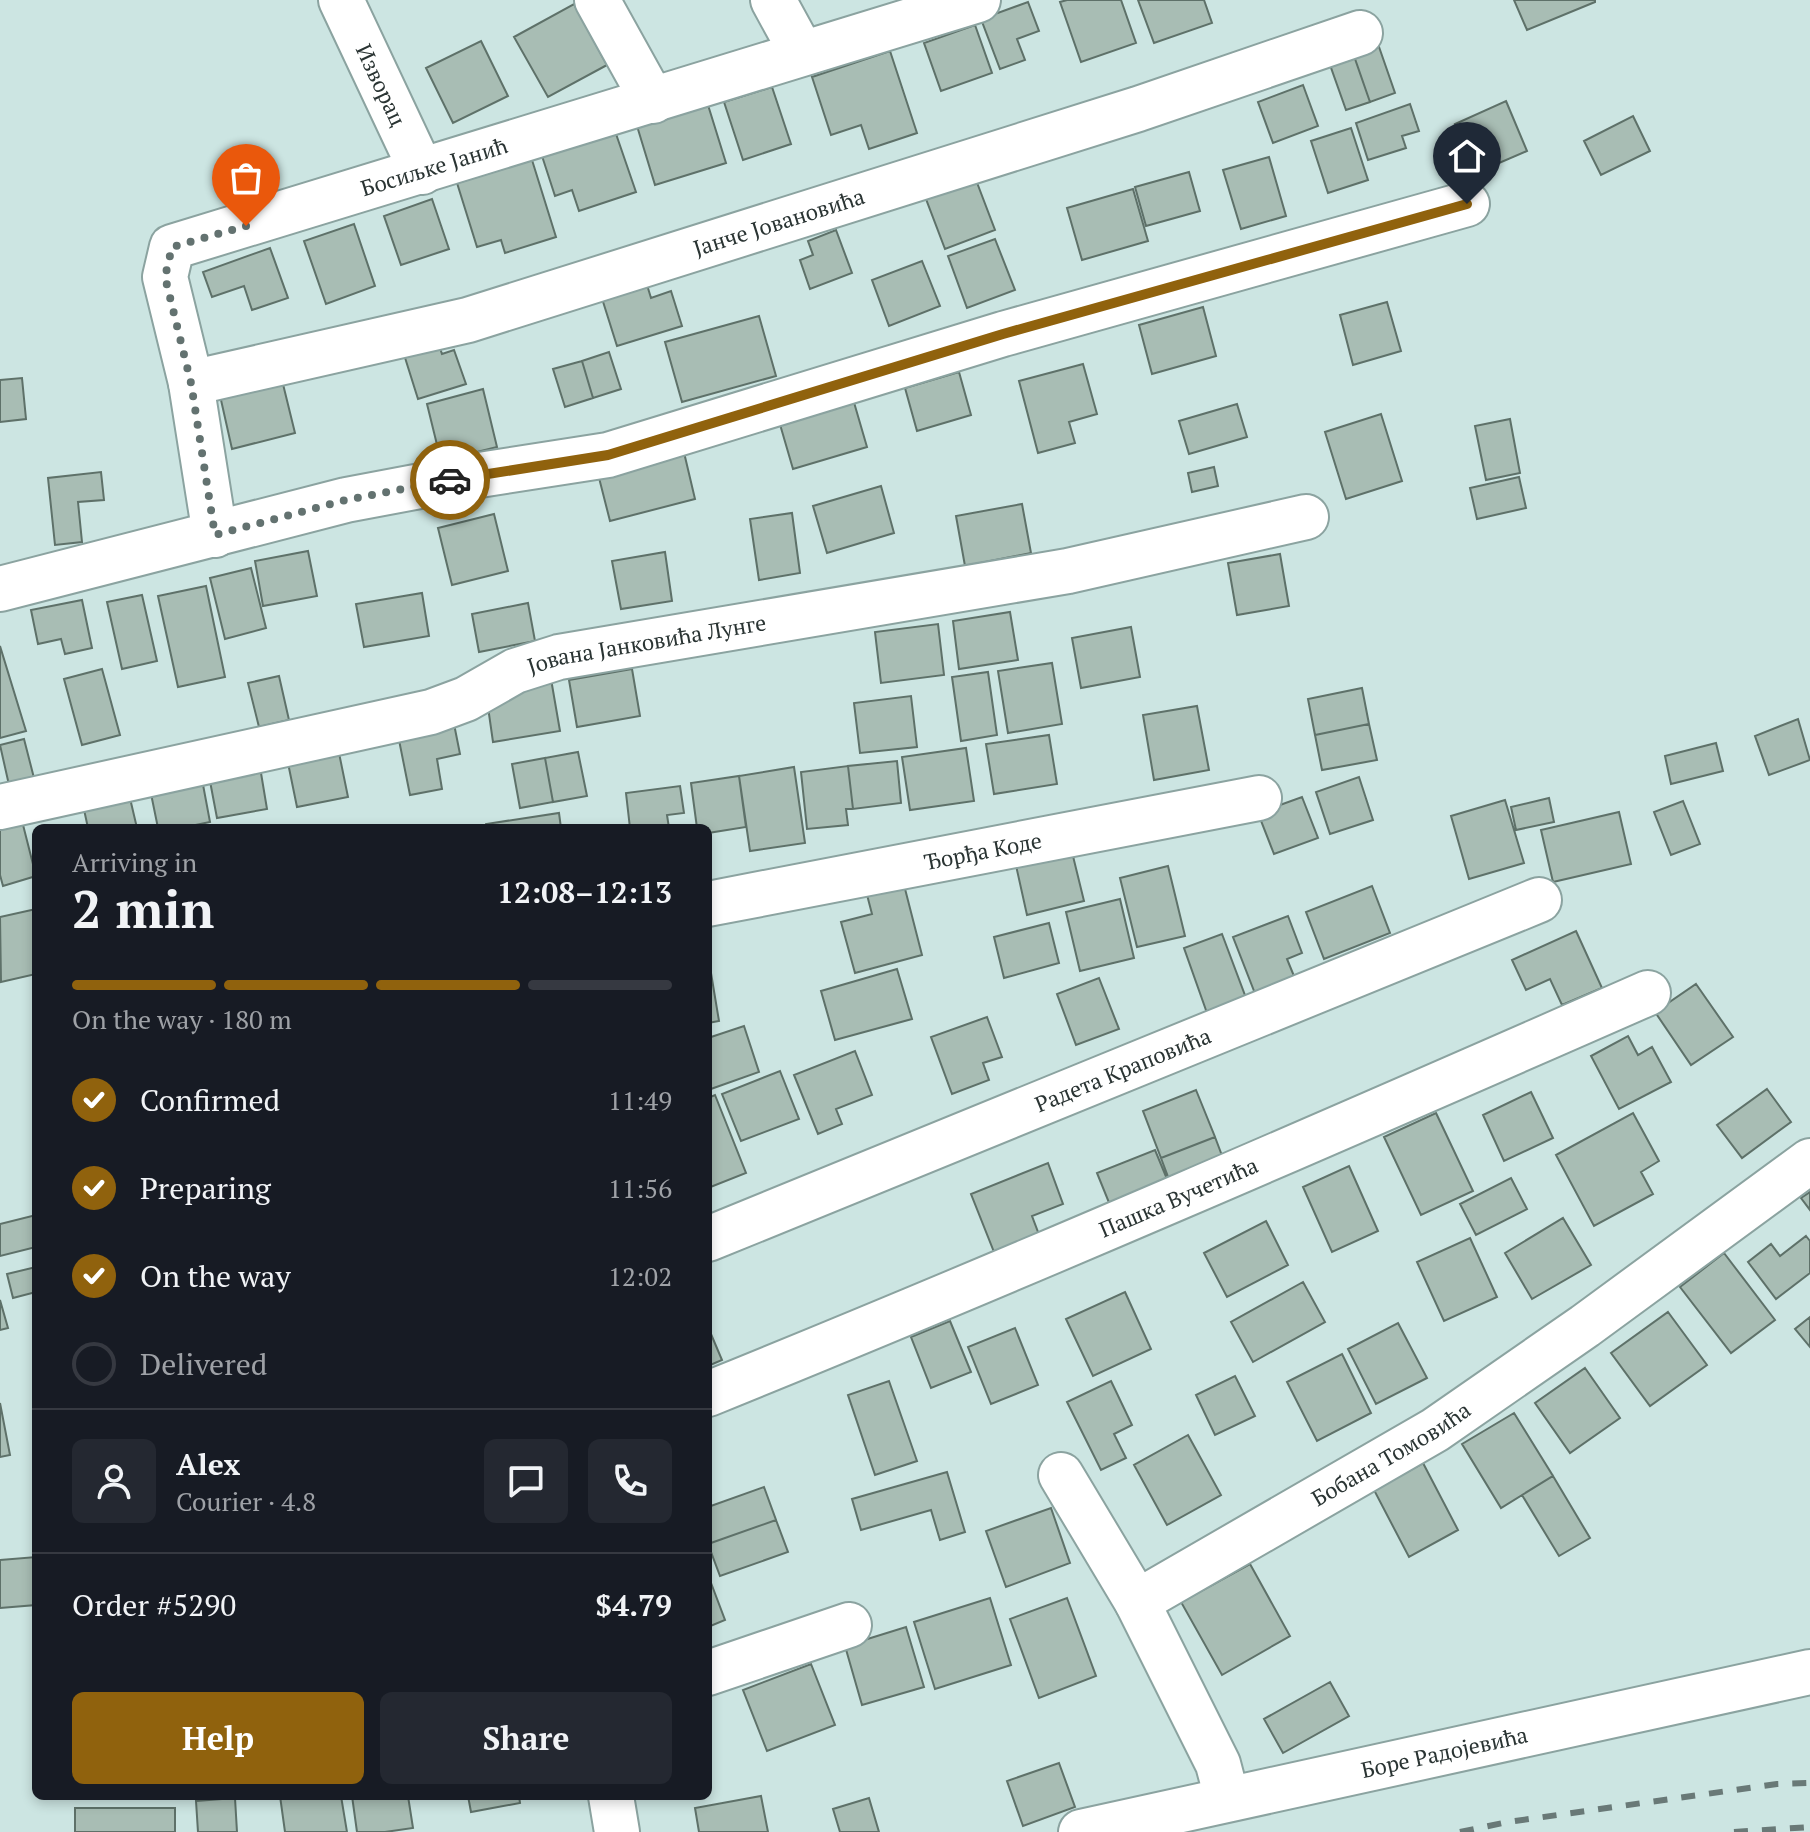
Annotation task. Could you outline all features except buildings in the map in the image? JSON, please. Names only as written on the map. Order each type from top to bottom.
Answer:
[{"type":"street","name":"Изворац","points":[[341,0],[422,172]]},
{"type":"street","points":[[597,0],[653,101]]},
{"type":"street","points":[[773,0],[802,53]]},
{"type":"street","name":"Босиљке Јанић","points":[[215,535],[191,383],[165,277],[172,247],[978,0]]},
{"type":"street","name":"Јанче Јовановића","points":[[191,383],[468,320],[1138,109],[1360,33]]},
{"type":"street","points":[[0,589],[346,500],[608,455],[1003,334],[1467,204]]},
{"type":"street","name":"Јована Јанковића Лунге","points":[[0,807],[431,712],[466,699],[515,671],[559,657],[1068,571],[1306,517]]},
{"type":"street","name":"Ђорђа Коде","points":[[712,903],[1259,798]]},
{"type":"street","name":"Радета Краповића","points":[[712,1237],[1539,900]]},
{"type":"street","name":"Пашка Вучетића","points":[[712,1392],[940,1300],[1255,1166],[1648,993]]},
{"type":"street","name":"Бобана Томовића","points":[[1137,1602],[1435,1430],[1585,1326],[1810,1161]]},
{"type":"street","points":[[1061,1475],[1137,1602],[1218,1764],[1227,1798]]},
{"type":"street","points":[[712,1672],[849,1625]]},
{"type":"street","name":"Боре Радојевића","points":[[1081,1832],[1810,1672]]},
{"type":"street","points":[[612,1800],[617,1832]]},
{"type":"railway","points":[[1460,1832],[1508,1822],[1777,1784],[1810,1783]]},
{"type":"railway","points":[[1734,1832],[1810,1827]]},
{"type":"way so far","points":[[246,226],[172,247],[165,277],[191,383],[215,535],[346,500],[450,480]]},
{"type":"route","points":[[450,480],[608,455],[1003,334],[1467,204]]}]
